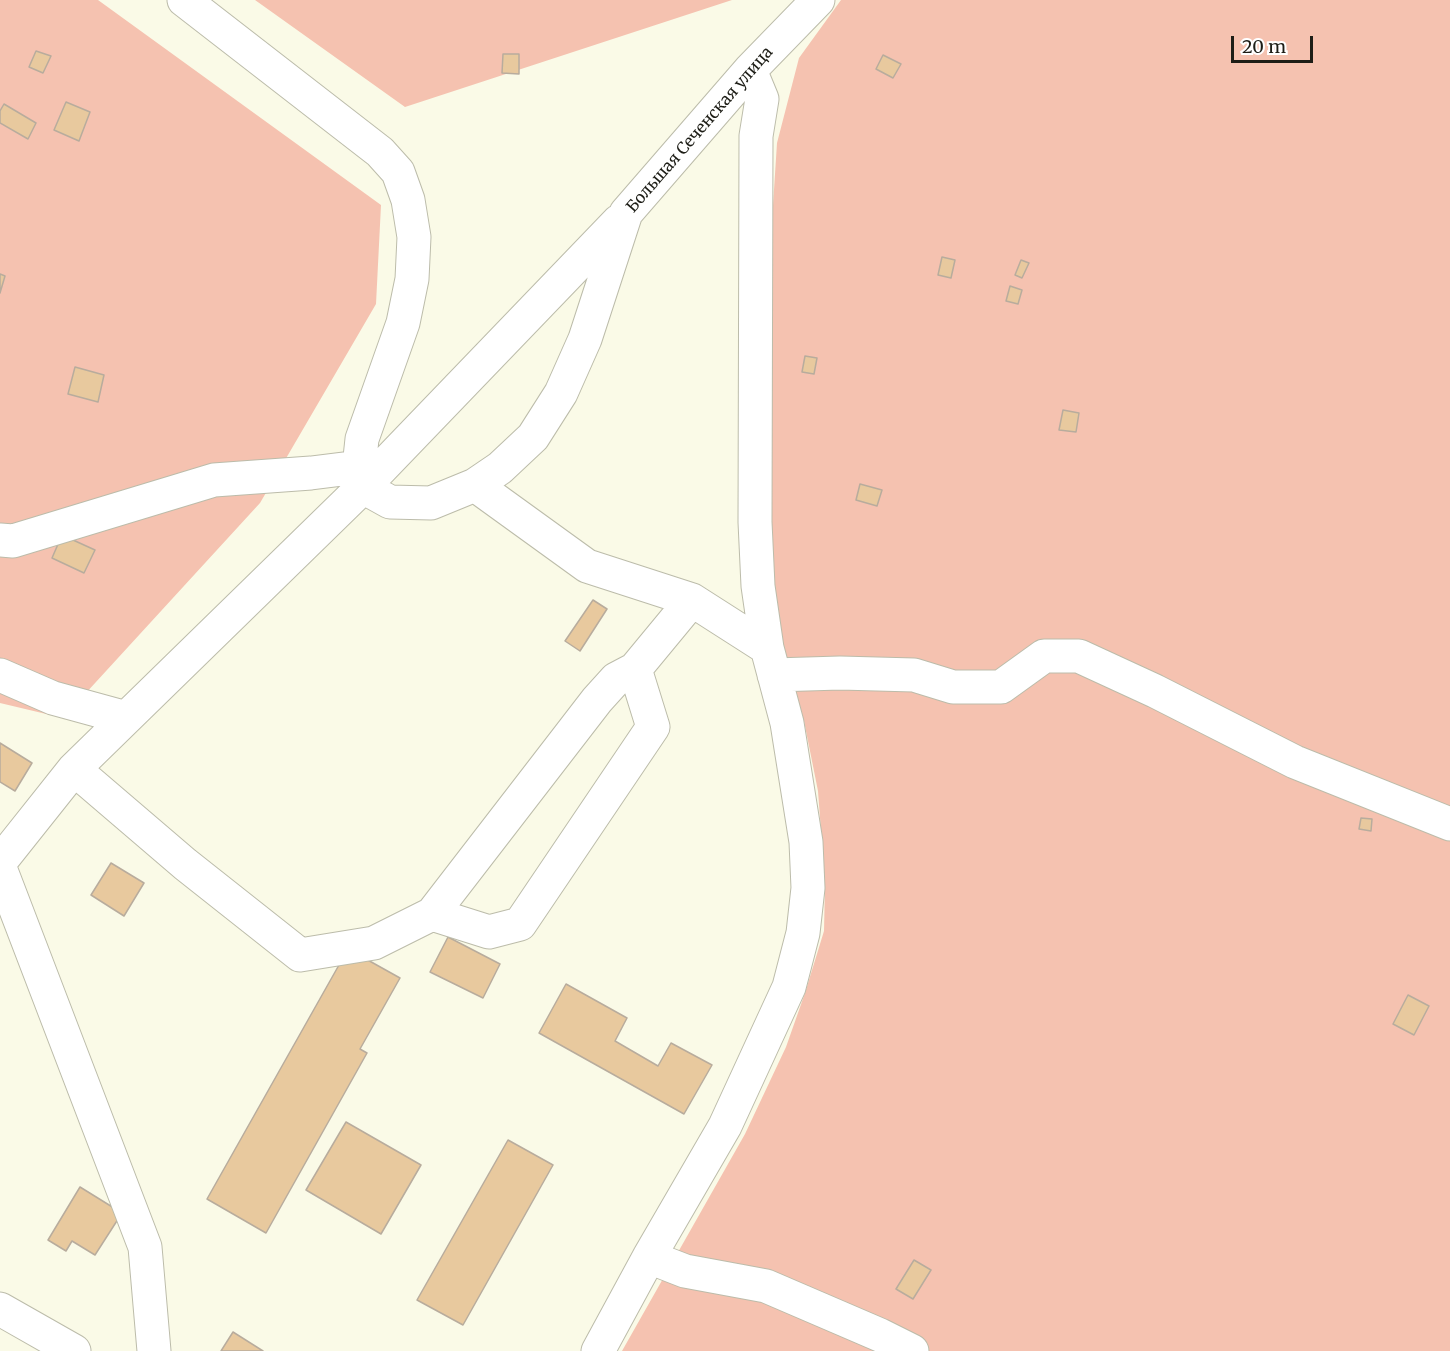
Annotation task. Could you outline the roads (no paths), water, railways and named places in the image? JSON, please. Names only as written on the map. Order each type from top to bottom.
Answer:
[{"type":"street","points":[[184,0],[380,152],[398,172],[408,200],[414,237],[412,279],[403,322],[362,439],[363,476]]},
{"type":"street","name":"Большая Сеченская улица","points":[[363,476],[372,492],[390,502],[431,503],[475,485],[501,468],[532,437],[561,393],[585,339],[626,213],[750,70],[818,0]]},
{"type":"street","points":[[598,1351],[725,1126],[789,987],[803,933],[807,888],[806,842],[787,723],[771,662],[758,586],[755,522],[756,136],[762,99],[750,70]]},
{"type":"street","points":[[0,862],[74,769],[626,213]]},
{"type":"street","points":[[0,540],[13,541],[214,480],[311,474],[363,476]]},
{"type":"street","points":[[475,485],[587,566],[692,600],[771,662],[840,673],[914,675],[953,687],[1001,687],[1044,656],[1079,656],[1155,691],[1295,762],[1450,824]]},
{"type":"street","points":[[74,769],[184,864],[300,955],[374,943],[432,914],[597,700],[616,679],[635,669],[692,600]]},
{"type":"street","points":[[432,914],[489,932],[520,924],[653,727],[635,669]]},
{"type":"street","points":[[0,675],[52,698],[126,718]]},
{"type":"street","points":[[0,868],[145,1247],[154,1351]]},
{"type":"street","points":[[649,1257],[685,1271],[766,1286],[912,1351]]},
{"type":"street","points":[[0,1309],[74,1351]]}]
